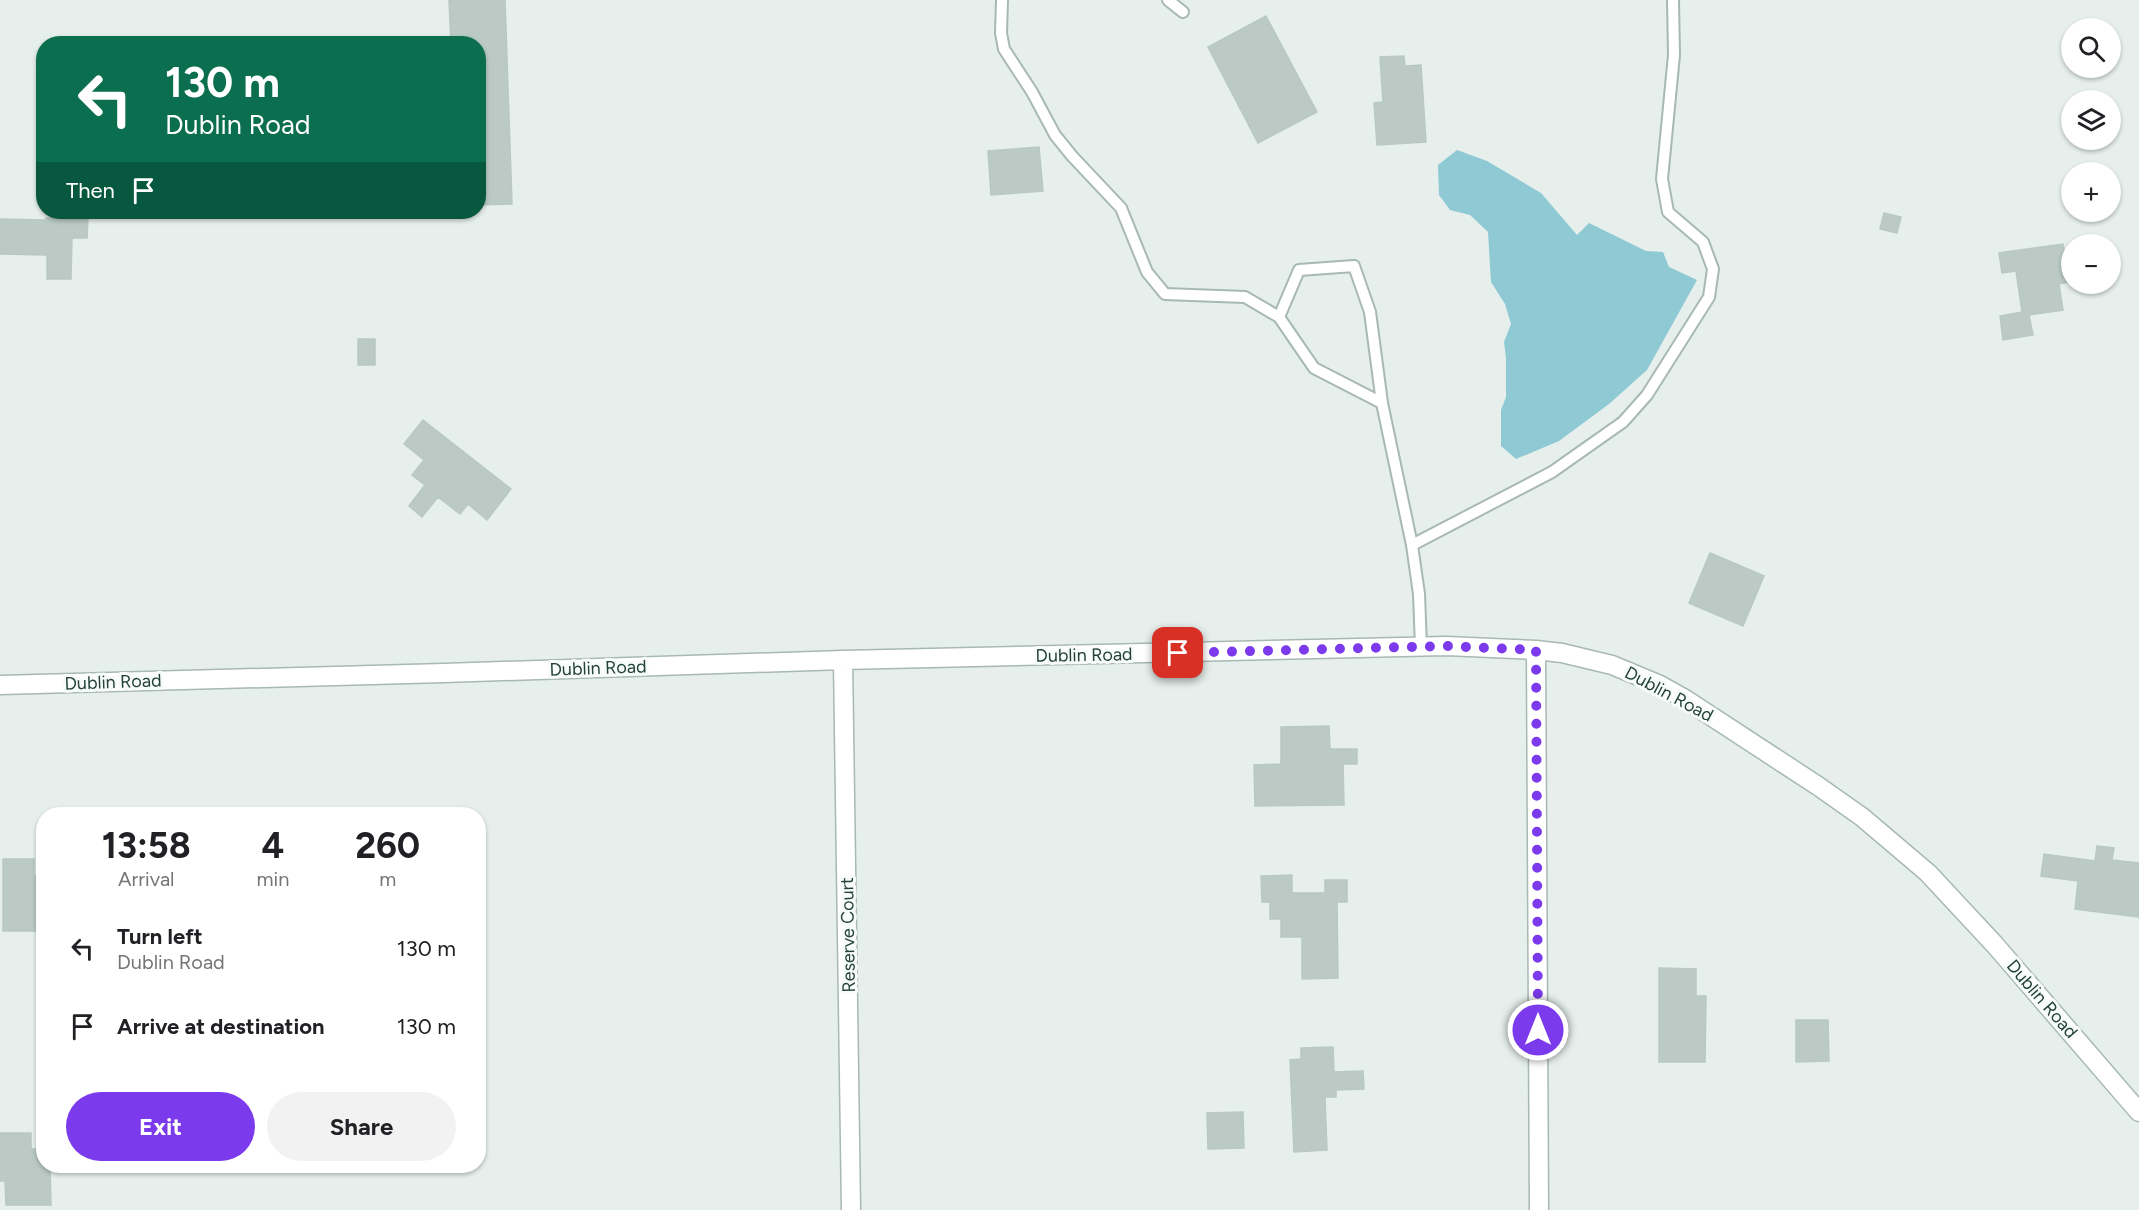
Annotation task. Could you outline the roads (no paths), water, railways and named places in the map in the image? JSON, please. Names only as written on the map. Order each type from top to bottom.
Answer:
[{"type":"street","name":"Dublin Road","points":[[0,685],[432,674],[843,660],[1421,647],[1477,647],[1562,653],[1612,665],[1660,685],[1708,713],[1862,817],[1919,865],[1960,907],[2139,1112]]},
{"type":"street","points":[[1536,650],[1539,1210]]},
{"type":"street","name":"Reserve Court","points":[[843,660],[851,1210]]},
{"type":"lane","points":[[1002,0],[1001,33],[1004,49],[1032,92],[1055,135],[1121,208],[1147,272],[1165,294],[1245,297],[1279,317],[1314,368],[1382,403]]},
{"type":"lane","points":[[1168,0],[1183,12]]},
{"type":"lane","points":[[1412,544],[1552,472],[1623,422],[1647,396],[1709,297],[1713,269],[1703,242],[1668,212],[1662,179],[1674,55],[1673,0]]},
{"type":"lane","points":[[1279,317],[1299,270],[1354,266],[1370,312],[1382,403],[1412,544],[1419,594],[1421,647]]},
{"type":"water","points":[[1457,150],[1487,161],[1541,193],[1577,235],[1589,223],[1646,251],[1663,252],[1669,267],[1697,280],[1647,370],[1609,404],[1559,441],[1516,459],[1501,446],[1501,410],[1506,397],[1504,342],[1511,324],[1505,304],[1491,282],[1488,232],[1470,215],[1450,210],[1439,195],[1438,165]]}]
